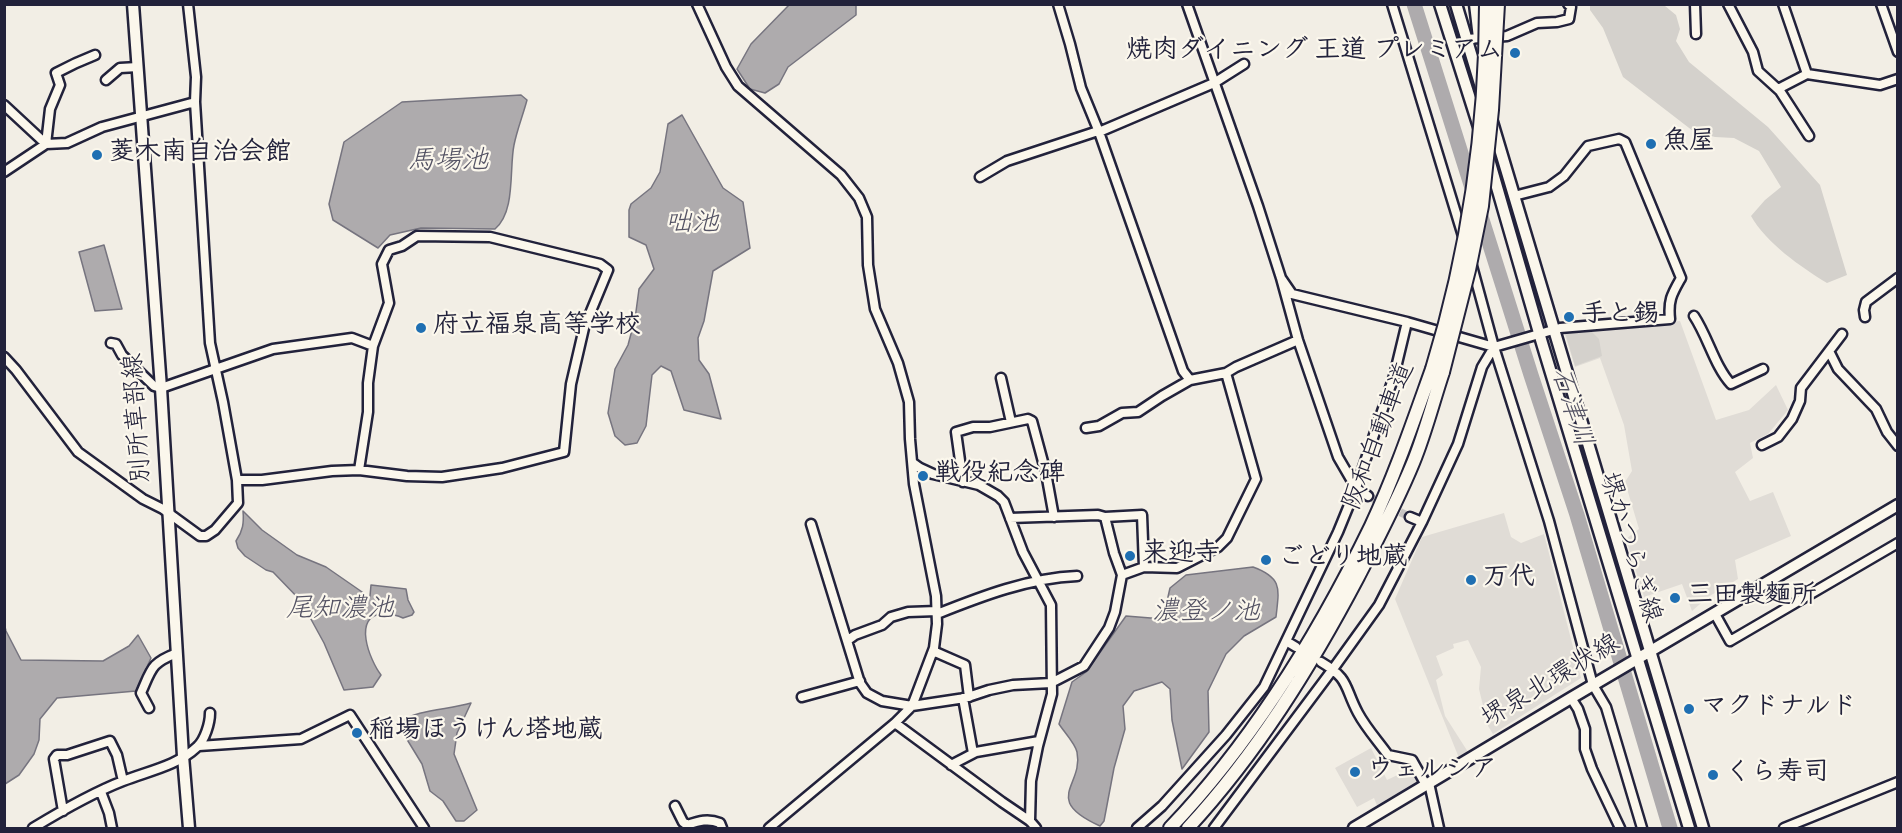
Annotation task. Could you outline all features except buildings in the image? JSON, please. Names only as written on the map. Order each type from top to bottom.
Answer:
[{"type":"highway","name":"阪和自動車道","points":[[1170,828],[1226,763],[1271,701],[1313,636],[1371,525],[1437,371],[1470,206],[1481,107],[1486,4]]},
{"type":"highway","name":"阪和自動車道","points":[[1188,828],[1233,775],[1281,710],[1323,643],[1382,530],[1409,471],[1437,371],[1466,281],[1482,206],[1492,110],[1498,4]]},
{"type":"main road","name":"別所草部線","points":[[133,4],[170,515],[189,828]]},
{"type":"main road","name":"堺かつらぎ線","points":[[1440,4],[1502,198],[1535,336],[1638,658],[1689,828]]},
{"type":"main road","name":"堺かつらぎ線","points":[[1456,4],[1472,38],[1552,330],[1703,828]]},
{"type":"main road","name":"堺泉北環状線","points":[[1354,828],[1898,505]]},
{"type":"street","points":[[4,357],[78,452],[200,536],[206,536],[215,530],[238,503],[237,480],[210,343],[195,102],[196,77],[188,4]]},
{"type":"street","points":[[698,4],[726,67],[738,86],[841,175],[858,198],[867,217],[868,265],[875,309],[898,363],[909,402],[914,484],[936,596],[937,624],[933,651],[912,706],[895,723],[769,828]]},
{"type":"street","points":[[1058,4],[1081,88],[1099,132],[1183,371],[1190,380]]},
{"type":"street","points":[[1187,4],[1258,206],[1298,340],[1338,457],[1356,488],[1368,496]]},
{"type":"street","points":[[1392,4],[1451,192],[1494,347],[1642,828]]},
{"type":"street","points":[[1474,4],[1472,38],[1507,36],[1537,23],[1569,19],[1572,5]]},
{"type":"street","points":[[1728,4],[1753,52],[1758,70],[1778,89],[1809,136]]},
{"type":"street","points":[[1783,4],[1807,74]]},
{"type":"street","points":[[1881,4],[1898,52]]},
{"type":"street","points":[[1696,5],[1696,34]]},
{"type":"street","points":[[46,144],[50,109],[60,86],[56,73],[95,55]]},
{"type":"street","points":[[980,177],[1006,161],[1099,132],[1214,84],[1244,64]]},
{"type":"street","points":[[106,80],[120,68],[138,67]]},
{"type":"street","points":[[1778,89],[1807,74],[1880,85],[1898,79]]},
{"type":"street","points":[[4,172],[46,144],[67,143],[102,127],[195,102]]},
{"type":"street","points":[[4,105],[46,144]]},
{"type":"street","points":[[1281,278],[1292,294],[1407,322],[1494,347],[1552,330],[1670,319],[1668,304],[1681,278],[1625,142],[1619,139],[1588,146],[1563,176],[1549,187],[1514,196]]},
{"type":"street","points":[[237,480],[262,480],[359,470],[407,476],[442,477],[502,468],[564,452],[571,384],[584,328],[608,270],[600,264],[501,238],[417,236],[402,246],[388,250],[382,264],[388,303],[373,346],[368,412],[359,470]]},
{"type":"street","points":[[1865,317],[1866,302],[1898,278]]},
{"type":"street","points":[[1694,316],[1705,332],[1723,375],[1731,384],[1763,369]]},
{"type":"street","points":[[1137,828],[1162,806],[1226,735],[1264,687],[1338,532],[1356,488],[1394,376],[1407,322]]},
{"type":"street","points":[[1762,445],[1778,437],[1792,419],[1800,401],[1801,388],[1842,334]]},
{"type":"street","points":[[111,343],[116,344],[122,355],[154,386],[161,388],[273,349],[352,338],[373,346]]},
{"type":"street","points":[[1086,428],[1099,426],[1122,413],[1138,412],[1190,380],[1226,373],[1298,340]]},
{"type":"street","points":[[1214,828],[1379,604],[1422,522],[1458,444],[1482,367],[1494,347]]},
{"type":"street","points":[[1829,351],[1838,369],[1876,409],[1887,432],[1898,446]]},
{"type":"street","points":[[1122,575],[1144,567],[1177,568],[1218,547],[1227,538],[1256,479],[1226,373]]},
{"type":"street","points":[[1001,378],[1011,422]]},
{"type":"street","points":[[963,482],[956,432],[973,427],[990,427],[1029,419],[1032,422],[1046,472],[1054,517]]},
{"type":"street","points":[[913,463],[937,475],[980,485],[1004,502],[1023,552],[1051,605],[1052,694],[1031,781],[1033,825]]},
{"type":"street","points":[[914,484],[937,475]]},
{"type":"street","points":[[1010,518],[1142,515],[1144,567]]},
{"type":"street","points":[[811,524],[860,681],[867,693],[882,701],[912,706],[966,698],[1012,685],[1051,683],[1084,666],[1109,628],[1115,612],[1122,575],[1105,517]]},
{"type":"street","points":[[1410,517],[1422,522]]},
{"type":"street","points":[[1715,614],[1730,641],[1898,543]]},
{"type":"street","points":[[848,640],[882,625],[891,617],[908,612],[937,613],[981,596],[1038,581],[1077,576]]},
{"type":"street","points":[[1286,641],[1296,647]]},
{"type":"street","points":[[933,651],[964,665],[974,753]]},
{"type":"street","points":[[149,708],[141,693],[153,665],[177,653]]},
{"type":"street","points":[[1321,662],[1345,680],[1359,716],[1389,755],[1412,760],[1428,784],[1439,828]]},
{"type":"street","points":[[802,697],[860,681]]},
{"type":"street","points":[[1571,698],[1578,709],[1585,729],[1585,749],[1592,769],[1620,828]]},
{"type":"street","points":[[199,746],[210,713]]},
{"type":"street","points":[[33,828],[123,781],[165,767],[199,746],[301,739],[350,715],[424,828]]},
{"type":"street","points":[[895,723],[1033,825]]},
{"type":"street","points":[[63,811],[54,759],[57,755],[110,741],[117,755],[123,781]]},
{"type":"street","points":[[951,765],[974,753],[1039,741]]},
{"type":"street","points":[[1784,828],[1898,782]]},
{"type":"street","points":[[101,792],[112,828]]},
{"type":"street","points":[[675,806],[687,825],[707,819],[720,823],[722,828]]},
{"type":"shaded area","points":[[1590,5],[1665,6],[1676,15],[1680,29],[1676,41],[1689,62],[1768,127],[1820,185],[1847,275],[1827,283],[1795,262],[1766,236],[1751,216],[1781,187],[1759,151],[1734,138],[1715,137],[1693,131],[1623,77],[1603,28],[1590,10]]},
{"type":"shaded area","points":[[1680,321],[1716,420],[1749,410],[1776,385],[1788,410],[1768,434],[1750,443],[1753,458],[1735,472],[1750,501],[1773,492],[1791,536],[1735,560],[1738,579],[1708,597],[1692,611],[1682,584],[1644,597],[1626,539],[1639,529],[1625,482],[1632,471],[1624,425],[1600,358],[1575,367],[1565,335],[1565,331]]},
{"type":"shaded area","points":[[1590,330],[1599,339],[1602,356],[1575,366],[1565,332]]},
{"type":"shaded area","points":[[1504,513],[1511,537],[1521,543],[1544,534],[1581,678],[1493,734],[1488,726],[1479,689],[1481,667],[1468,640],[1453,644],[1454,648],[1436,656],[1443,675],[1436,680],[1445,716],[1468,752],[1459,758],[1395,599],[1422,537]]},
{"type":"shaded area","points":[[1371,748],[1387,780],[1412,768],[1420,783],[1378,808],[1374,798],[1357,807],[1335,768]]},
{"type":"water","points":[[789,5],[856,5],[856,15],[788,67],[779,84],[765,93],[750,89],[737,69],[751,44]]},
{"type":"water","name":"馬場池","points":[[521,95],[527,100],[514,145],[509,201],[502,221],[495,229],[421,228],[390,235],[378,248],[333,220],[329,204],[344,142],[402,102]]},
{"type":"water","name":"咄池","points":[[682,115],[723,188],[743,202],[750,248],[713,271],[704,321],[698,338],[699,360],[709,374],[721,419],[684,410],[671,371],[661,366],[652,375],[646,426],[637,443],[625,445],[615,436],[608,413],[615,369],[628,345],[635,319],[639,289],[654,269],[646,245],[629,237],[629,210],[631,204],[651,188],[660,172],[668,124]]},
{"type":"water","points":[[104,245],[122,309],[95,311],[79,252]]},
{"type":"water","name":"尾知濃池","points":[[243,511],[262,530],[297,555],[326,567],[366,597],[370,596],[371,585],[406,589],[414,612],[412,615],[403,618],[384,614],[374,616],[368,622],[366,639],[368,650],[381,675],[373,687],[344,690],[324,643],[301,601],[273,572],[245,556],[238,548],[236,541],[243,527]]},
{"type":"water","name":"濃登ノ池","points":[[1253,567],[1270,576],[1277,586],[1276,617],[1244,636],[1226,654],[1208,691],[1209,732],[1182,769],[1172,720],[1170,689],[1162,682],[1134,691],[1123,706],[1125,729],[1114,768],[1104,821],[1100,826],[1082,816],[1072,808],[1069,800],[1069,792],[1078,764],[1077,752],[1059,724],[1072,682],[1086,672],[1126,616],[1163,619],[1170,588],[1186,575]]},
{"type":"water","points":[[4,623],[21,660],[103,661],[129,646],[138,635],[151,658],[136,691],[57,698],[40,719],[39,740],[34,754],[19,775],[5,784]]},
{"type":"water","points":[[471,703],[457,733],[454,754],[477,810],[464,821],[456,821],[443,801],[430,791],[422,764],[397,723],[424,712]]},
{"type":"waterway","name":"石津川","points":[[1414,4],[1577,515],[1670,828]]},
{"type":"tunnel","points":[[1368,496],[1410,517]]},
{"type":"place","name":"焼肉ダイニング 王道 プレミアム","points":[[1515,53]]},
{"type":"place","name":"魚屋","points":[[1651,144]]},
{"type":"place","name":"菱木南自治会館","points":[[97,155]]},
{"type":"place","name":"手と錫","points":[[1569,317]]},
{"type":"place","name":"府立福泉高等学校","points":[[421,328]]},
{"type":"place","name":"戦役紀念碑","points":[[923,476]]},
{"type":"place","name":"来迎寺","points":[[1130,556]]},
{"type":"place","name":"ごどり地蔵","points":[[1266,560]]},
{"type":"place","name":"万代","points":[[1471,580]]},
{"type":"place","name":"三田製麵所","points":[[1675,598]]},
{"type":"place","name":"マクドナルド","points":[[1689,709]]},
{"type":"place","name":"稲場ほうけん塔地蔵","points":[[357,733]]},
{"type":"place","name":"ウェルシア","points":[[1355,772]]},
{"type":"place","name":"くら寿司","points":[[1713,775]]}]
